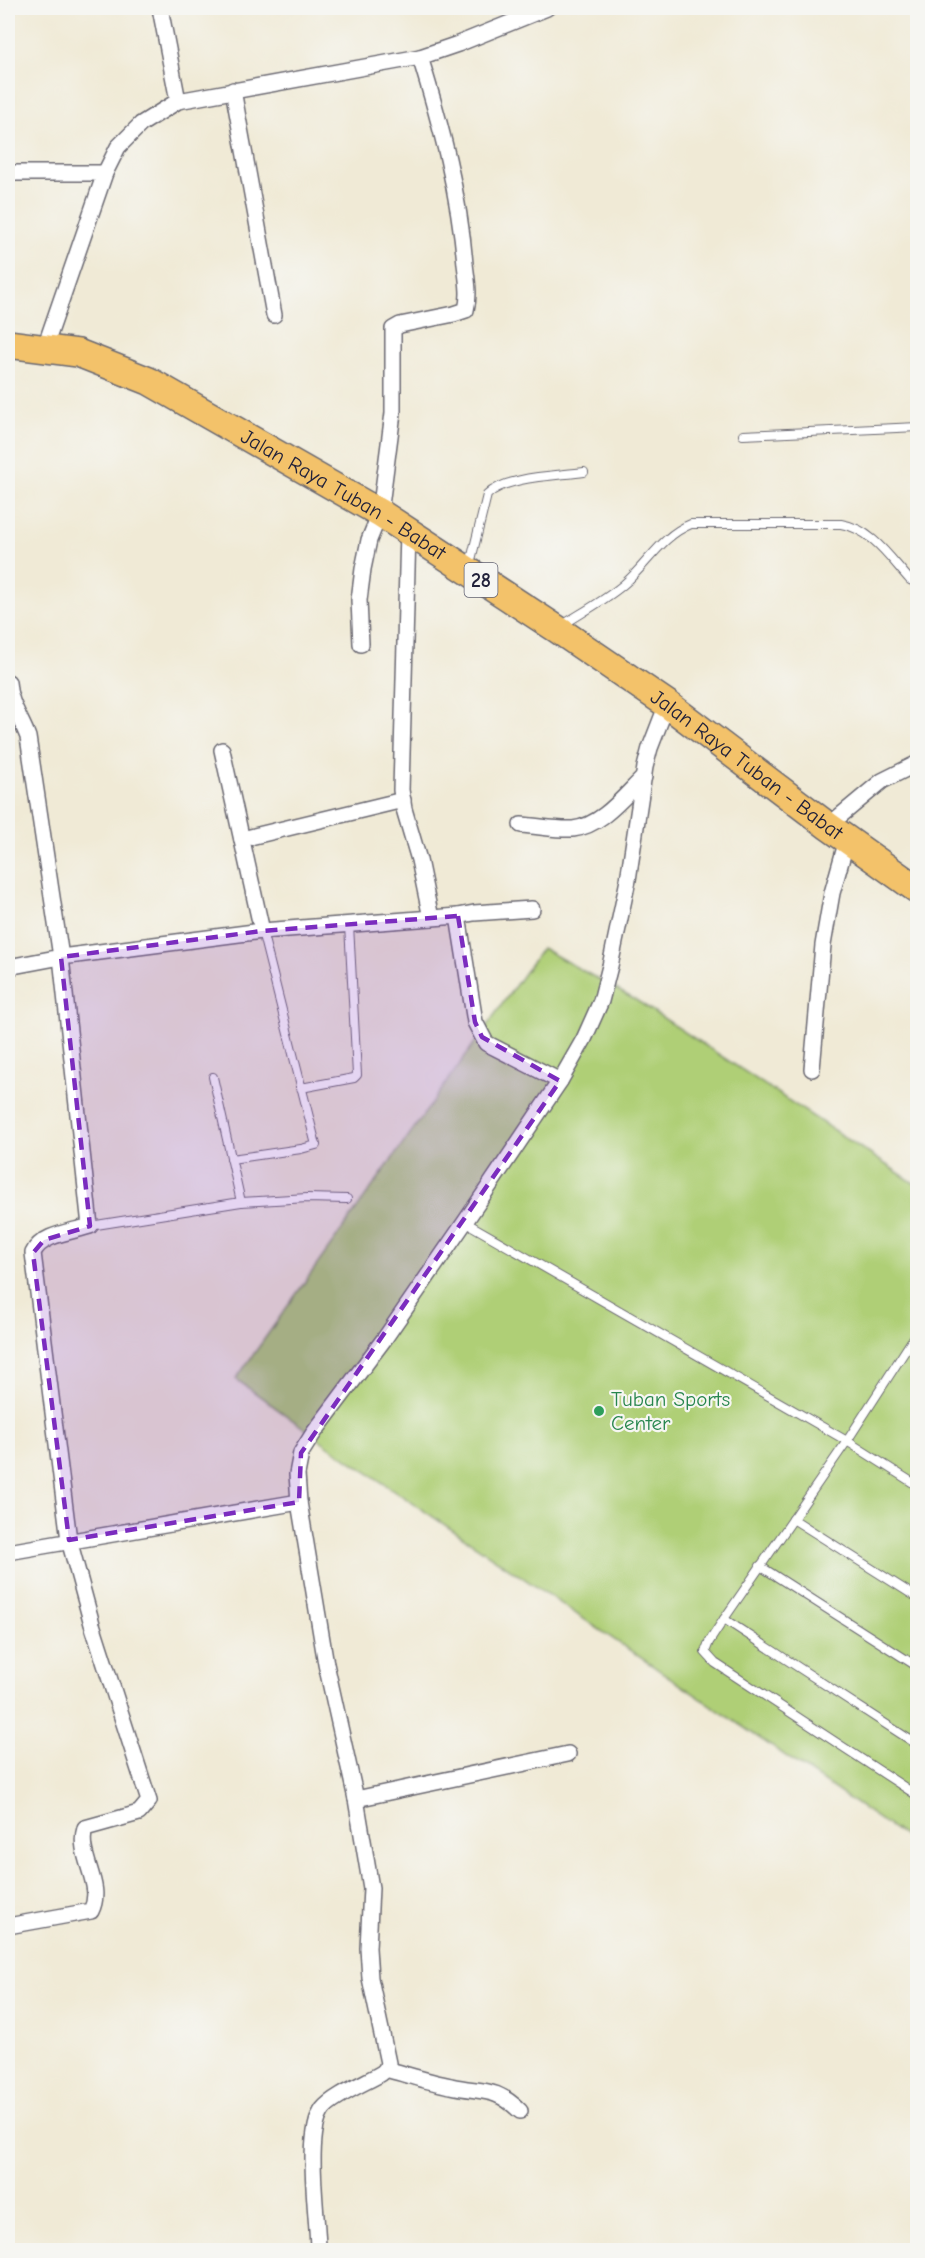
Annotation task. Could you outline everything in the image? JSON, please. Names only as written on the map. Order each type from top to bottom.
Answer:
[{"type":"highway","name":"Jalan Raya Tuban - Babat","points":[[8,344],[78,353],[149,381],[380,513],[667,704],[837,833],[918,890]]},
{"type":"street","points":[[160,8],[178,101]]},
{"type":"street","points":[[45,347],[105,173],[118,147],[141,124],[178,101],[420,57],[547,8]]},
{"type":"street","points":[[361,644],[359,600],[363,569],[369,540],[380,513],[393,413],[393,329],[400,325],[466,310],[468,300],[464,246],[452,174],[442,130],[420,57]]},
{"type":"street","points":[[233,90],[274,315]]},
{"type":"street","points":[[8,173],[105,173]]},
{"type":"street","points":[[408,532],[401,790],[431,918]]},
{"type":"street","points":[[8,682],[8,692],[14,708],[22,719],[28,737],[61,957],[90,1226],[44,1240],[36,1246],[33,1253],[69,1540],[92,1624],[149,1801],[139,1813],[86,1828],[82,1839],[96,1892],[96,1902],[91,1911],[8,1926]]},
{"type":"street","points":[[386,2069],[388,2055],[370,1978],[368,1948],[371,1888],[356,1799],[326,1664],[299,1502],[297,1474],[301,1453],[385,1338],[465,1222],[560,1082],[584,1039],[601,1001],[628,880],[650,748],[667,704]]},
{"type":"street","points":[[222,750],[262,931]]},
{"type":"street","points":[[812,1069],[823,945],[832,893],[837,833],[882,781],[918,763]]},
{"type":"street","points":[[521,825],[574,829],[587,824],[603,816],[644,777]]},
{"type":"street","points":[[242,838],[403,800]]},
{"type":"street","points":[[8,967],[61,957],[262,931],[532,909]]},
{"type":"street","points":[[458,916],[475,1022],[482,1037],[486,1043],[560,1082]]},
{"type":"street","points":[[8,1552],[299,1502]]},
{"type":"street","points":[[356,1799],[568,1754]]},
{"type":"street","points":[[318,2250],[313,2149],[318,2117],[332,2100],[386,2069],[452,2087],[488,2090],[503,2096],[520,2111]]},
{"type":"lane","points":[[744,435],[918,427]]},
{"type":"lane","points":[[468,572],[487,495],[494,488],[507,483],[584,472]]},
{"type":"lane","points":[[557,629],[623,585],[665,540],[678,529],[691,524],[841,524],[854,526],[868,534],[910,580],[918,583]]},
{"type":"lane","points":[[301,1088],[354,1078],[357,1075],[349,925]]},
{"type":"lane","points":[[231,1159],[316,1145],[262,931]]},
{"type":"lane","points":[[213,1077],[241,1202]]},
{"type":"lane","points":[[90,1226],[241,1202],[347,1198]]},
{"type":"lane","points":[[465,1222],[847,1441],[918,1485]]},
{"type":"lane","points":[[918,1331],[847,1441],[724,1619],[705,1652],[709,1659],[918,1796]]},
{"type":"lane","points":[[793,1519],[918,1598]]},
{"type":"lane","points":[[760,1566],[918,1667]]},
{"type":"lane","points":[[724,1619],[918,1745]]},
{"type":"highlighted area","points":[[458,916],[475,1022],[482,1037],[560,1081],[301,1453],[299,1502],[69,1540],[33,1253],[44,1240],[90,1226],[61,957],[262,931]]},
{"type":"green space","name":"Tuban Sports Center","points":[[542,948],[639,1002],[917,1185],[917,1845],[330,1447],[236,1379]]},
{"type":"place","name":"Tuban Sports Center","points":[[599,1411]]}]
